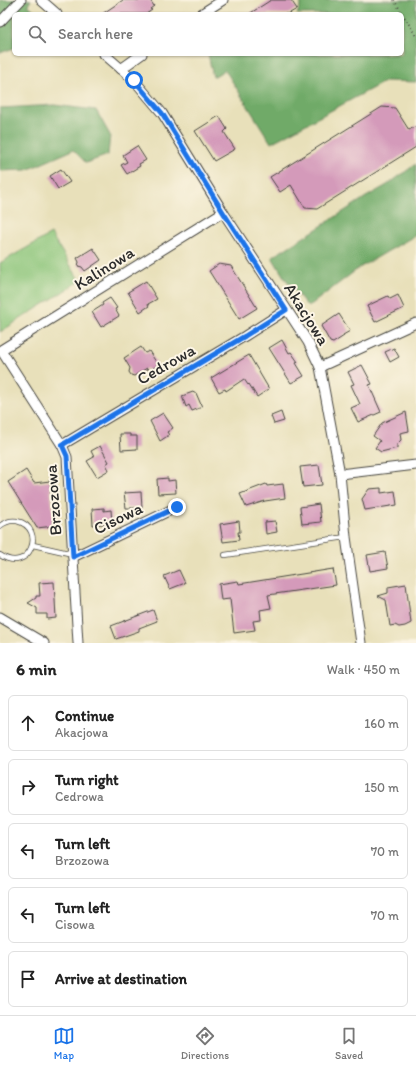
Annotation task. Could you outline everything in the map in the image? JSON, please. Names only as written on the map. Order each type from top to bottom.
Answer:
[{"type":"street","points":[[0,22],[21,0]]},
{"type":"street","points":[[41,0],[55,12]]},
{"type":"street","points":[[204,12],[223,0]]},
{"type":"street","name":"Akacjowa","points":[[106,56],[134,80],[162,113],[223,212],[308,342],[320,367],[340,474],[346,537],[361,643]]},
{"type":"street","points":[[121,69],[139,56]]},
{"type":"street","name":"Kalinowa","points":[[1,350],[223,212]]},
{"type":"street","name":"Cedrowa","points":[[62,445],[233,344],[286,310]]},
{"type":"street","points":[[320,367],[416,323]]},
{"type":"street","name":"Brzozowa","points":[[1,350],[62,445],[67,456],[78,643]]},
{"type":"street","points":[[340,474],[416,465]]},
{"type":"street","name":"Cisowa","points":[[73,556],[177,507]]},
{"type":"street","points":[[0,617],[44,643]]},
{"type":"lane","points":[[0,526],[7,522],[13,521],[24,524],[32,533],[33,544],[27,555],[16,560],[5,558],[0,555]]},
{"type":"lane","points":[[225,555],[346,537]]},
{"type":"lane","points":[[33,544],[73,556]]},
{"type":"path","points":[[394,0],[401,12]]},
{"type":"path","points":[[404,16],[416,36]]},
{"type":"green space","points":[[0,0],[31,0],[28,5],[37,12],[12,12],[12,49],[0,53]]},
{"type":"green space","points":[[302,0],[416,0],[416,82],[386,81],[271,143],[225,70],[213,77],[208,56],[404,56],[404,12],[298,12]]},
{"type":"green space","points":[[54,105],[96,110],[110,135],[108,155],[86,163],[73,150],[27,170],[0,171],[0,108]]},
{"type":"green space","points":[[416,164],[416,235],[359,268],[308,307],[284,277],[272,257],[387,185]]},
{"type":"green space","points":[[51,234],[80,281],[0,332],[0,263]]},
{"type":"building","points":[[123,0],[150,0],[154,6],[149,12],[105,12]]},
{"type":"building","points":[[271,0],[291,0],[297,9],[292,12],[252,12]]},
{"type":"building","points":[[382,107],[395,108],[409,130],[416,126],[416,147],[317,209],[305,208],[291,185],[280,192],[270,177]]},
{"type":"building","points":[[219,116],[227,129],[224,132],[235,149],[214,161],[195,131]]},
{"type":"building","points":[[137,146],[146,160],[139,164],[140,166],[127,174],[121,165],[127,162],[123,155]]},
{"type":"building","points":[[61,169],[70,182],[58,189],[50,176]]},
{"type":"building","points":[[93,248],[101,260],[85,271],[82,267],[78,266],[79,262],[77,258]]},
{"type":"building","points":[[219,264],[231,266],[257,308],[239,319],[209,271]]},
{"type":"building","points":[[146,281],[157,299],[148,304],[149,306],[140,312],[128,292]]},
{"type":"building","points":[[398,295],[404,308],[375,322],[367,306],[388,296],[390,299]]},
{"type":"building","points":[[110,298],[117,308],[115,309],[119,316],[101,327],[92,312],[103,305],[102,303]]},
{"type":"building","points":[[339,314],[350,331],[333,343],[330,342],[321,326]]},
{"type":"building","points":[[282,340],[289,353],[291,352],[298,362],[296,363],[304,376],[291,383],[269,348]]},
{"type":"building","points":[[141,347],[145,353],[149,351],[158,365],[149,371],[147,368],[134,376],[129,372],[130,368],[124,358]]},
{"type":"building","points":[[394,348],[399,357],[390,362],[385,352]]},
{"type":"building","points":[[249,355],[269,389],[257,397],[244,379],[226,391],[225,389],[219,392],[211,378]]},
{"type":"building","points":[[362,365],[372,384],[369,385],[381,412],[358,422],[351,408],[360,404],[351,385],[354,384],[348,372]]},
{"type":"building","points":[[193,392],[196,393],[202,407],[192,411],[189,405],[186,407],[182,396]]},
{"type":"building","points":[[281,412],[284,421],[274,424],[271,416]]},
{"type":"building","points":[[406,412],[409,431],[400,433],[401,440],[397,444],[397,448],[381,452],[375,448],[380,441],[373,436],[382,423]]},
{"type":"building","points":[[163,413],[173,428],[167,432],[169,435],[160,441],[150,421]]},
{"type":"building","points":[[120,434],[137,436],[137,449],[121,450]]},
{"type":"building","points":[[100,446],[109,462],[106,464],[109,470],[97,477],[87,461],[94,457],[91,451]]},
{"type":"building","points":[[319,465],[322,485],[303,487],[300,467]]},
{"type":"building","points":[[26,470],[34,483],[50,481],[54,526],[37,528],[8,482]]},
{"type":"building","points":[[168,478],[168,481],[175,480],[176,493],[158,494],[157,479]]},
{"type":"building","points":[[266,484],[267,486],[283,484],[285,498],[265,501],[246,507],[240,494]]},
{"type":"building","points":[[381,488],[381,493],[395,491],[397,505],[365,510],[362,499],[369,489]]},
{"type":"building","points":[[141,492],[142,508],[126,508],[124,493]]},
{"type":"building","points":[[319,504],[321,522],[302,524],[300,507]]},
{"type":"building","points":[[104,508],[104,511],[111,510],[112,523],[93,525],[92,509]]},
{"type":"building","points":[[239,521],[239,540],[223,542],[220,524]]},
{"type":"building","points":[[275,521],[277,532],[266,534],[265,522]]},
{"type":"building","points":[[385,552],[388,568],[370,571],[367,555]]},
{"type":"building","points":[[333,569],[336,585],[268,595],[271,608],[260,610],[261,620],[253,621],[255,630],[234,633],[230,599],[221,600],[219,584],[238,581],[239,584]]},
{"type":"building","points":[[179,570],[185,583],[170,589],[164,576]]},
{"type":"building","points":[[54,582],[56,618],[47,619],[47,614],[37,614],[37,608],[28,603],[36,598],[36,596],[40,596],[39,583]]},
{"type":"building","points":[[406,584],[411,623],[399,627],[395,625],[390,626],[386,600],[378,596],[388,593],[388,587]]},
{"type":"building","points":[[153,610],[157,621],[139,628],[139,631],[116,639],[111,626]]},
{"type":"route","points":[[134,80],[162,113],[286,310],[62,445],[67,456],[73,557],[177,507]]}]
